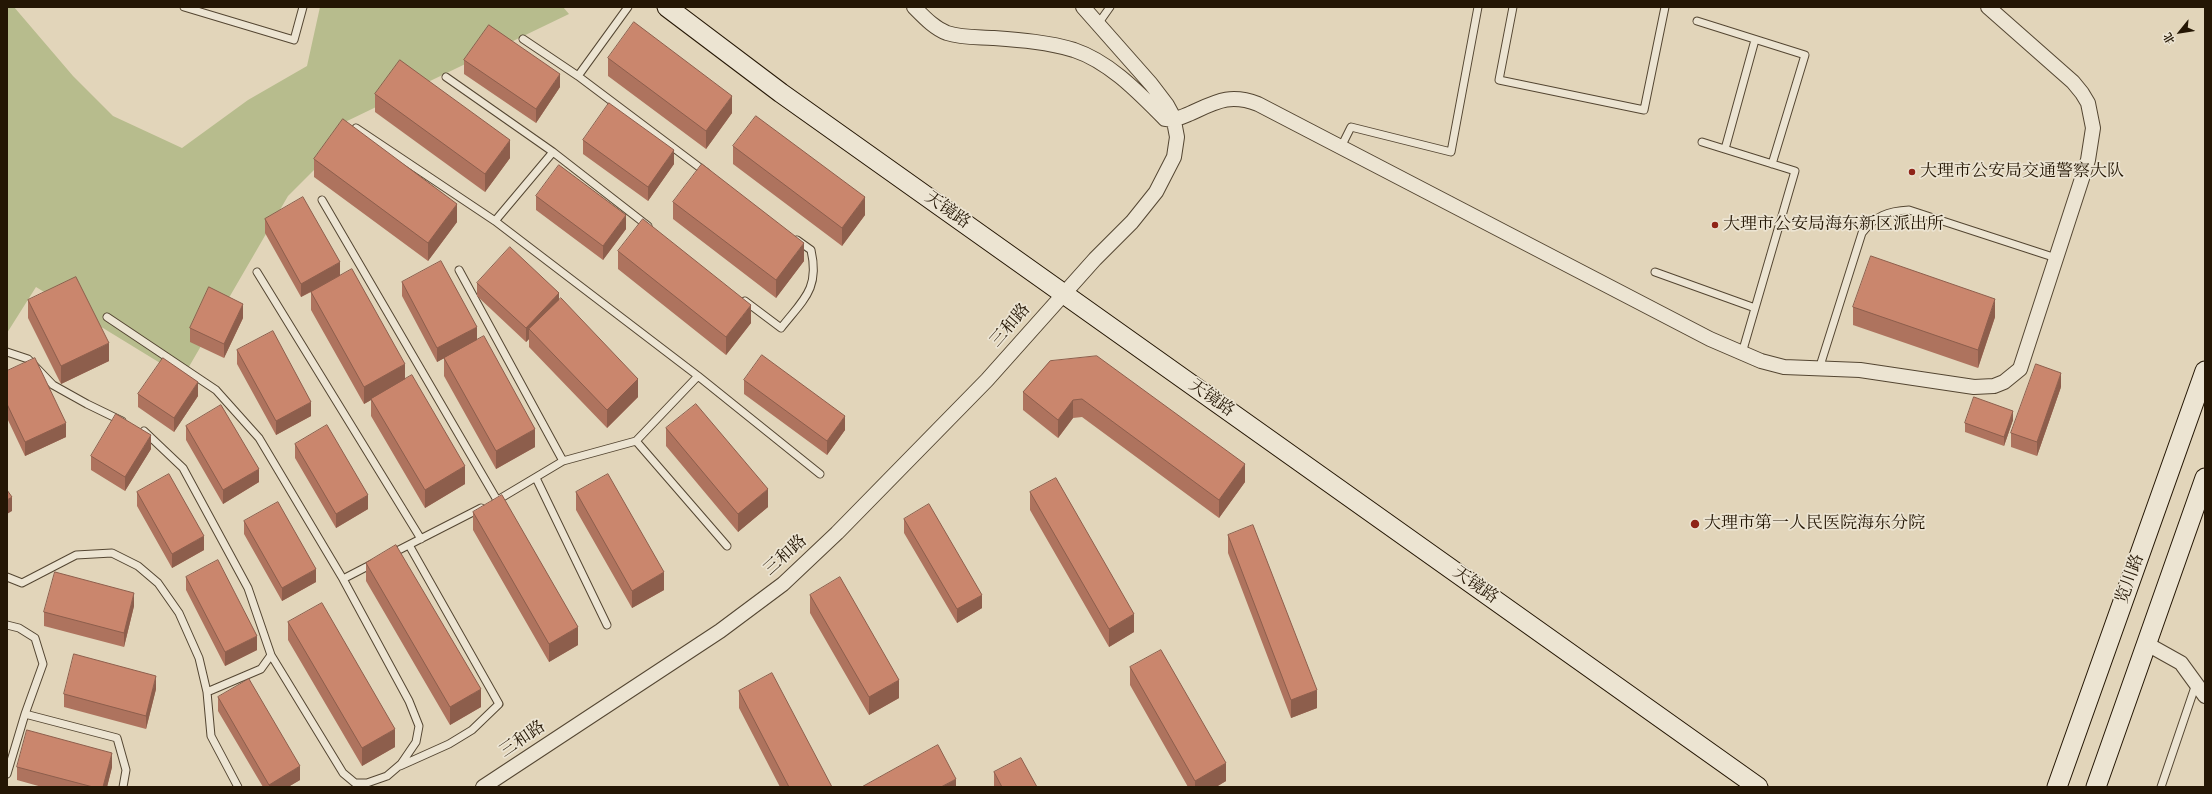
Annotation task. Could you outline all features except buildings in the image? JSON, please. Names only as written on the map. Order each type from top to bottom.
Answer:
[{"type":"street","name":"天镜路","points":[[667,7],[781,93],[1758,787]]},
{"type":"street","points":[[914,7],[934,26],[948,33],[966,37],[1031,41],[1073,50],[1091,57],[1108,68],[1166,119],[1174,120],[1223,100],[1233,98],[1243,99],[1258,104],[1710,339],[1761,362],[1784,367],[1860,370],[1974,387],[1994,386],[2004,382],[2020,369],[2088,160],[2093,128],[2088,103],[2072,82],[1988,7]]},
{"type":"street","name":"三和路","points":[[483,787],[720,631],[782,584],[838,533],[987,380],[1063,294],[1132,222],[1156,192],[1174,157],[1177,137],[1174,120],[1167,105],[1151,84],[1082,7]]},
{"type":"street","name":"览川路","points":[[2057,787],[2205,371]]},
{"type":"street","points":[[2096,787],[2205,478]]},
{"type":"street","points":[[2146,644],[2181,663],[2205,696]]},
{"type":"lane","points":[[184,7],[207,10],[294,40],[303,7]]},
{"type":"lane","points":[[578,76],[628,7]]},
{"type":"lane","points":[[1098,24],[1110,7]]},
{"type":"lane","points":[[1341,148],[1351,127],[1451,152],[1478,7]]},
{"type":"lane","points":[[1513,7],[1498,80],[1644,110],[1665,7]]},
{"type":"lane","points":[[1697,21],[1805,55],[1772,164]]},
{"type":"lane","points":[[523,39],[578,76],[717,180]]},
{"type":"lane","points":[[1725,149],[1755,40]]},
{"type":"lane","points":[[446,77],[553,152],[657,233]]},
{"type":"lane","points":[[356,128],[496,221],[698,376],[820,474]]},
{"type":"lane","points":[[1702,142],[1795,171],[1742,353]]},
{"type":"lane","points":[[496,221],[553,152]]},
{"type":"lane","points":[[322,200],[497,500]]},
{"type":"lane","points":[[1819,369],[1862,233],[1870,222],[1881,215],[1893,211],[1909,210],[2056,258]]},
{"type":"lane","points":[[738,295],[781,328],[811,290],[815,265],[811,250],[792,236]]},
{"type":"lane","points":[[459,270],[563,461]]},
{"type":"lane","points":[[257,272],[421,539]]},
{"type":"lane","points":[[1655,272],[1755,308]]},
{"type":"lane","points":[[7,352],[28,359],[53,385],[87,404],[145,431],[183,468],[248,588],[271,654],[343,773],[355,783],[365,785],[387,776],[396,768],[416,742],[419,726],[409,701],[342,579],[259,438],[216,390],[107,317]]},
{"type":"lane","points":[[384,558],[497,500],[563,461],[636,441],[698,376]]},
{"type":"lane","points":[[636,441],[727,546]]},
{"type":"lane","points":[[536,478],[607,625]]},
{"type":"lane","points":[[396,768],[449,744],[472,730],[498,704],[409,545]]},
{"type":"lane","points":[[7,577],[22,583],[76,555],[112,553],[138,566],[158,583],[179,613],[199,658],[207,692],[211,736],[238,787]]},
{"type":"lane","points":[[342,579],[378,561]]},
{"type":"lane","points":[[7,624],[19,628],[35,638],[43,664],[25,714],[7,774]]},
{"type":"lane","points":[[207,692],[261,669],[271,654]]},
{"type":"lane","points":[[2161,787],[2196,684]]},
{"type":"lane","points":[[25,714],[117,738],[126,770],[123,787]]},
{"type":"green space","points":[[7,7],[14,7],[73,76],[113,116],[182,148],[248,100],[307,66],[320,7],[563,7],[569,14],[345,122],[314,170],[288,196],[183,377],[36,287],[7,333]]},
{"type":"place","name":"大理市公安局交通警察大队","points":[[1912,172]]},
{"type":"place","name":"大理市公安局海东新区派出所","points":[[1715,225]]},
{"type":"place","name":"大理市第一人民医院海东分院","points":[[1695,524]]}]
